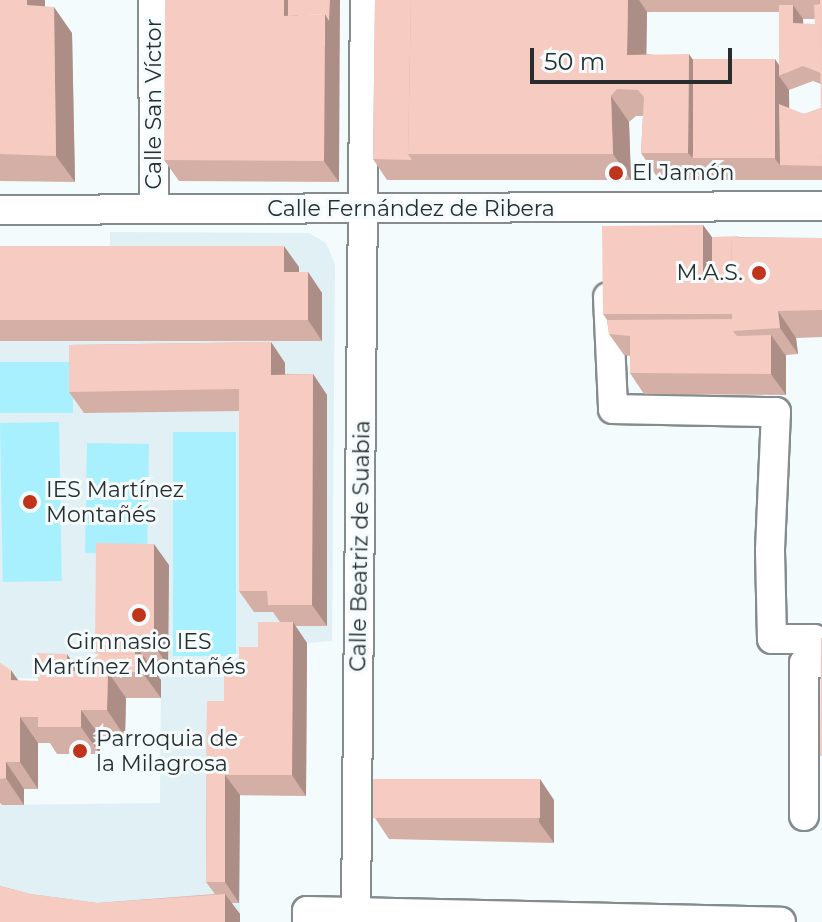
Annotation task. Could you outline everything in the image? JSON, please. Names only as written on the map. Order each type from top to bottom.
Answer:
[{"type":"street","name":"Calle San Víctor","points":[[153,0],[154,207]]},
{"type":"street","name":"Calle Beatriz de Suabia","points":[[356,913],[365,0]]},
{"type":"street","name":"Calle Fernández de Ribera","points":[[0,210],[154,207],[363,211],[822,206]]},
{"type":"street","points":[[604,208],[605,239]]},
{"type":"street","points":[[607,270],[613,409],[776,412],[770,551],[772,639],[814,639],[817,663],[804,663],[804,816]]},
{"type":"street","points":[[307,922],[307,911],[529,919],[781,920]]},
{"type":"shaded area","points":[[110,232],[309,233],[326,243],[335,264],[332,641],[307,643],[306,796],[240,796],[240,922],[0,922],[0,805],[160,803],[161,680],[0,678],[0,256],[110,256]]},
{"type":"shaded area","points":[[0,362],[73,362],[73,413],[0,413]]},
{"type":"shaded area","name":"IES Martínez Montañés","points":[[59,422],[62,581],[3,582],[0,423]]},
{"type":"shaded area","points":[[173,432],[236,432],[236,656],[173,656]]},
{"type":"shaded area","points":[[87,443],[149,444],[147,554],[85,553]]},
{"type":"building","points":[[0,0],[27,0],[27,5],[54,7],[56,156],[0,154]]},
{"type":"building","points":[[165,0],[284,0],[284,16],[325,14],[324,161],[164,160]]},
{"type":"building","points":[[288,0],[330,0],[329,21],[325,14],[288,16]]},
{"type":"building","points":[[375,0],[411,0],[408,154],[412,160],[373,159]]},
{"type":"building","points":[[411,0],[628,0],[627,55],[689,54],[688,153],[641,153],[644,97],[638,90],[617,89],[611,96],[613,154],[408,154]]},
{"type":"building","points":[[822,0],[822,154],[821,154]]},
{"type":"building","points":[[820,4],[821,73],[803,66],[779,76],[779,5],[793,5],[793,23],[815,24],[814,5]]},
{"type":"building","points":[[693,59],[775,59],[775,158],[693,158]]},
{"type":"building","points":[[779,104],[804,114],[821,108],[822,166],[780,165]]},
{"type":"building","points":[[703,225],[703,277],[732,276],[731,238],[822,238],[822,310],[778,311],[780,328],[733,331],[732,314],[603,314],[602,226]]},
{"type":"building","points":[[739,236],[731,238],[732,276],[712,277],[712,237]]},
{"type":"building","points":[[0,246],[284,246],[284,272],[308,272],[308,320],[0,320]]},
{"type":"building","points":[[733,319],[733,331],[737,336],[771,335],[771,374],[630,373],[630,336],[609,334],[607,320]]},
{"type":"building","points":[[271,342],[271,375],[313,374],[312,605],[268,605],[267,591],[239,591],[239,389],[69,392],[69,345]]},
{"type":"building","points":[[96,543],[154,544],[154,645],[135,645],[135,654],[95,655]]},
{"type":"building","points":[[258,622],[293,622],[292,775],[225,775],[225,882],[206,882],[207,701],[224,701],[224,673],[239,672],[239,647],[258,647]]},
{"type":"building","points":[[821,638],[822,756],[820,756]]},
{"type":"building","points":[[37,653],[67,654],[67,671],[90,671],[90,655],[143,654],[142,672],[108,672],[107,710],[81,710],[81,727],[38,727],[38,717],[20,717],[20,762],[6,762],[6,778],[0,779],[0,663],[11,670],[11,680],[38,681]]},
{"type":"building","points":[[373,779],[540,779],[540,818],[373,818]]},
{"type":"building","points":[[0,886],[30,894],[97,903],[225,894],[225,922],[0,922]]},
{"type":"place","name":"El Jamón","points":[[616,173]]},
{"type":"place","name":"M.A.S.","points":[[759,273]]},
{"type":"place","name":"IES Martínez Montañés","points":[[30,502]]},
{"type":"place","name":"Gimnasio IES Martínez Montañés","points":[[139,615]]},
{"type":"place","name":"Parroquia de la Milagrosa","points":[[80,751]]}]
